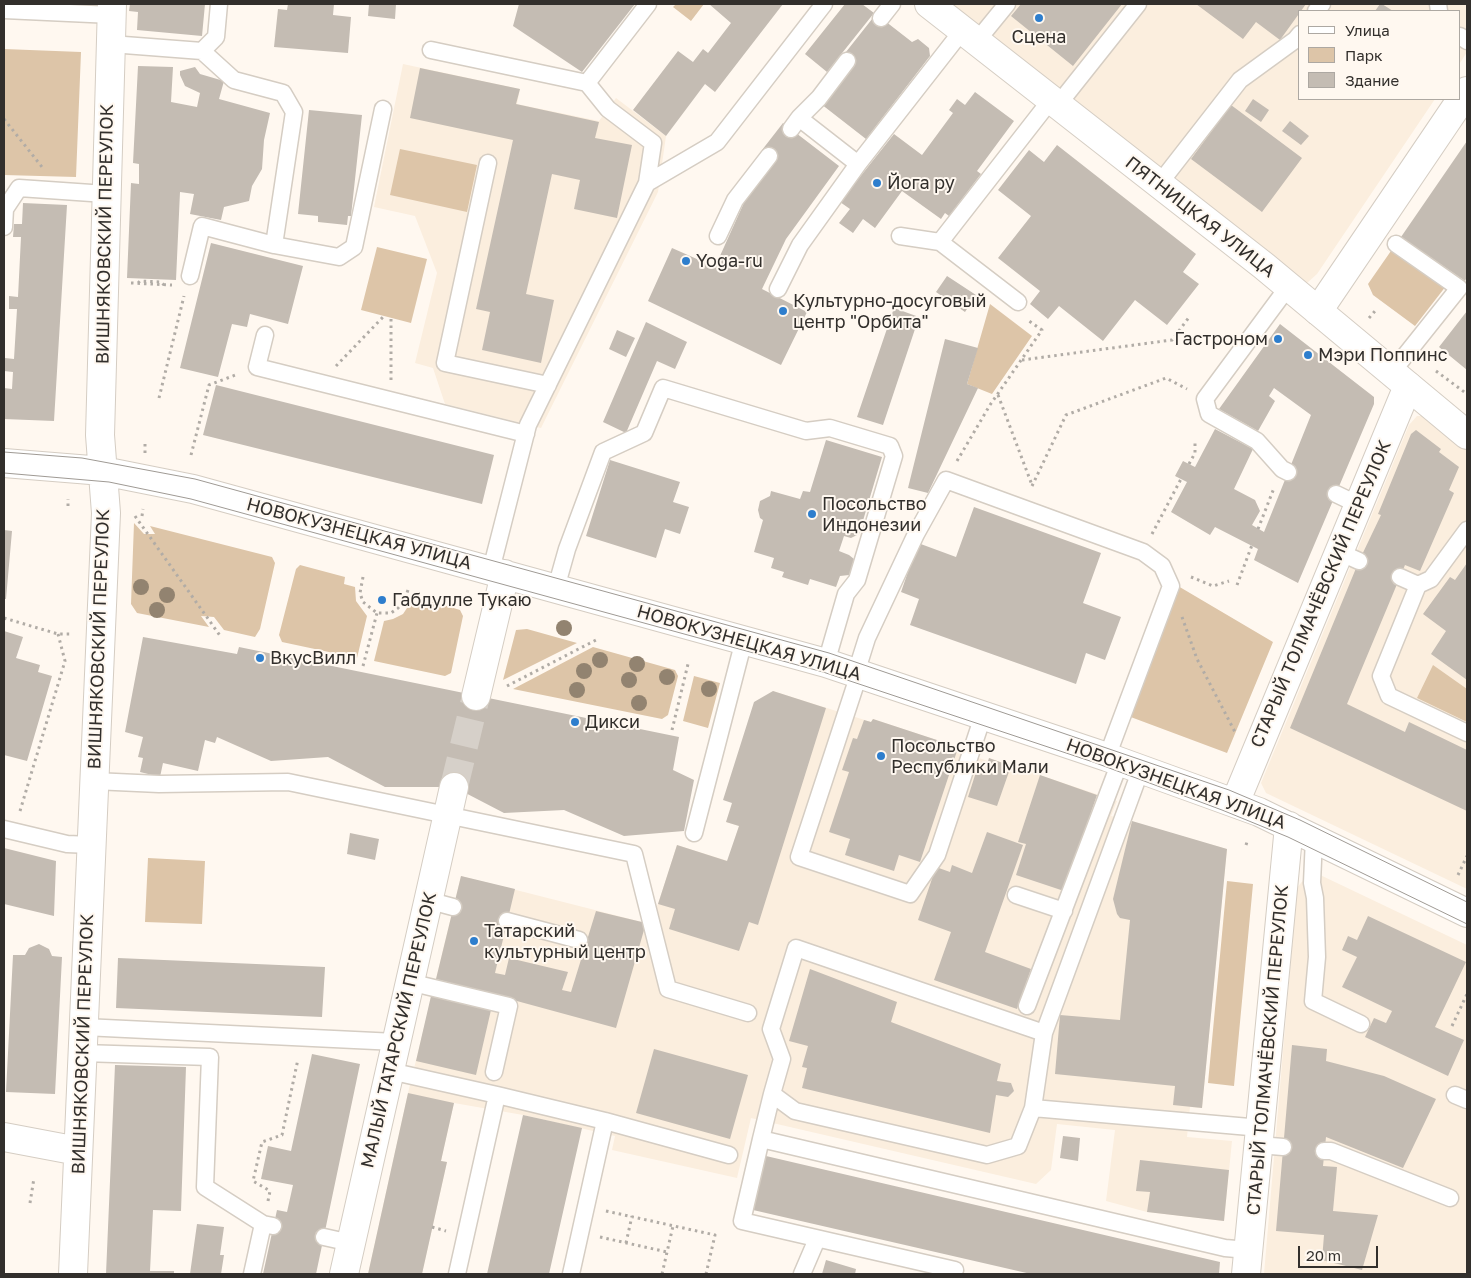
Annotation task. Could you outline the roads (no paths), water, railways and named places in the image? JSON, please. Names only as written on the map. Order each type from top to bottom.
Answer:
[{"type":"street","name":"ПЯТНИЦКАЯ УЛИЦА","points":[[929,4],[1318,311],[1467,436]]},
{"type":"street","name":"ВИШНЯКОВСКИЙ ПЕРЕУЛОК","points":[[73,1274],[106,512],[100,434],[112,9]]},
{"type":"street","points":[[1318,311],[1461,100]]},
{"type":"street","name":"СТАРЫЙ ТОЛМАЧЁВСКИЙ ПЕРЕУЛОК","points":[[1235,803],[1349,557],[1347,499],[1400,379]]},
{"type":"street","name":"НОВОКУЗНЕЦКАЯ УЛИЦА","points":[[4,463],[103,471],[193,489],[826,663],[1123,763],[1235,803],[1289,826],[1467,913]]},
{"type":"street","points":[[476,696],[498,572]]},
{"type":"street","name":"МАЛЫЙ ТАТАРСКИЙ ПЕРЕУЛОК","points":[[344,1274],[454,787]]},
{"type":"street","name":"СТАРЫЙ ТОЛМАЧЁВСКИЙ ПЕРЕУЛОК","points":[[1248,1268],[1268,1140],[1289,826]]},
{"type":"street","points":[[4,1137],[78,1152]]},
{"type":"lane","points":[[202,51],[216,37],[219,4]]},
{"type":"lane","points":[[587,83],[648,4]]},
{"type":"lane","points":[[647,183],[717,142],[824,4]]},
{"type":"lane","points":[[881,18],[892,4]]},
{"type":"lane","points":[[778,289],[800,245],[858,164],[969,37],[1007,4]]},
{"type":"lane","points":[[940,242],[1138,4]]},
{"type":"lane","points":[[4,10],[112,9]]},
{"type":"lane","points":[[1158,184],[1240,80],[1298,36]]},
{"type":"lane","points":[[111,44],[202,51],[234,80],[283,93],[294,112],[274,245]]},
{"type":"lane","points":[[431,50],[587,83],[608,109],[652,143],[647,183],[526,434],[498,572]]},
{"type":"lane","points":[[847,61],[819,98],[795,123],[858,164]]},
{"type":"lane","points":[[188,281],[202,226],[274,245],[339,257],[354,247],[383,109]]},
{"type":"lane","points":[[718,236],[735,200],[769,156]]},
{"type":"lane","points":[[488,163],[445,363],[548,385]]},
{"type":"lane","points":[[4,227],[4,209],[19,188],[106,194]]},
{"type":"lane","points":[[900,236],[940,242],[1018,302]]},
{"type":"lane","points":[[1396,244],[1463,288],[1400,379]]},
{"type":"lane","points":[[1285,470],[1258,441],[1209,414],[1205,399],[1288,287]]},
{"type":"lane","points":[[265,335],[257,367],[526,434]]},
{"type":"lane","points":[[556,588],[568,548],[603,452],[644,433],[663,388],[806,430],[830,428],[890,446],[894,456],[857,580],[846,594],[826,663]]},
{"type":"lane","points":[[772,1094],[794,1111],[987,1155],[1018,1146],[1033,1108],[1044,1034],[1123,763],[1171,586],[1162,566],[1143,552],[946,480],[916,534],[867,638],[799,857],[910,894],[937,854],[983,716]]},
{"type":"lane","points":[[1467,530],[1431,579],[1418,585],[1380,676],[1389,696],[1467,733]]},
{"type":"lane","points":[[1400,577],[1418,585]]},
{"type":"lane","points":[[694,833],[744,640]]},
{"type":"lane","points":[[1027,1006],[1123,763]]},
{"type":"lane","points":[[94,781],[158,784],[288,782],[634,854],[668,988],[748,1013]]},
{"type":"lane","points":[[9,830],[67,844],[92,845]]},
{"type":"lane","points":[[1314,838],[1312,883],[1316,898],[1317,957],[1313,1001],[1361,1024]]},
{"type":"lane","points":[[1016,895],[1064,911]]},
{"type":"lane","points":[[428,900],[453,907]]},
{"type":"lane","points":[[508,921],[579,940]]},
{"type":"lane","points":[[955,1270],[742,1221],[782,1059],[772,1029],[796,948],[1044,1034]]},
{"type":"lane","points":[[409,982],[510,1006],[494,1072]]},
{"type":"lane","points":[[84,1027],[396,1042]]},
{"type":"lane","points":[[211,1033],[205,1187],[268,1225],[252,1274]]},
{"type":"lane","points":[[82,1053],[210,1058]]},
{"type":"lane","points":[[390,1070],[605,1121],[729,1155]]},
{"type":"lane","points":[[458,1274],[497,1095]]},
{"type":"lane","points":[[1033,1108],[1268,1140]]},
{"type":"lane","points":[[571,1274],[605,1121]]},
{"type":"lane","points":[[761,1139],[1225,1248],[1248,1268]]},
{"type":"lane","points":[[1324,1151],[1332,1151],[1450,1198]]},
{"type":"lane","points":[[324,1237],[351,1243]]},
{"type":"lane","points":[[802,1274],[817,1239]]},
{"type":"tunnel","points":[[454,787],[476,696]]},
{"type":"tram line","points":[[4,452],[82,458],[195,479],[829,653],[1229,790],[1300,820],[1467,902]]},
{"type":"tram line","points":[[4,473],[109,482],[191,499],[823,672],[1093,762],[1222,810],[1288,837],[1467,924]]},
{"type":"place","name":"Сцена","points":[[1039,18]]},
{"type":"place","name":"Йога ру","points":[[877,183]]},
{"type":"place","name":"Yoga-ru","points":[[686,261]]},
{"type":"place","name":"Культурно-досуговый центр \"Орбита\"","points":[[783,311]]},
{"type":"place","name":"Гастроном","points":[[1278,339]]},
{"type":"place","name":"Мэри Поппинс","points":[[1308,355]]},
{"type":"place","name":"Посольство Индонезии","points":[[812,514]]},
{"type":"place","name":"Габдулле Тукаю","points":[[382,600]]},
{"type":"place","name":"ВкусВилл","points":[[260,658]]},
{"type":"place","name":"Дикси","points":[[575,722]]},
{"type":"place","name":"Посольство Республики Мали","points":[[881,756]]},
{"type":"place","name":"Татарский культурный центр","points":[[474,941]]}]
